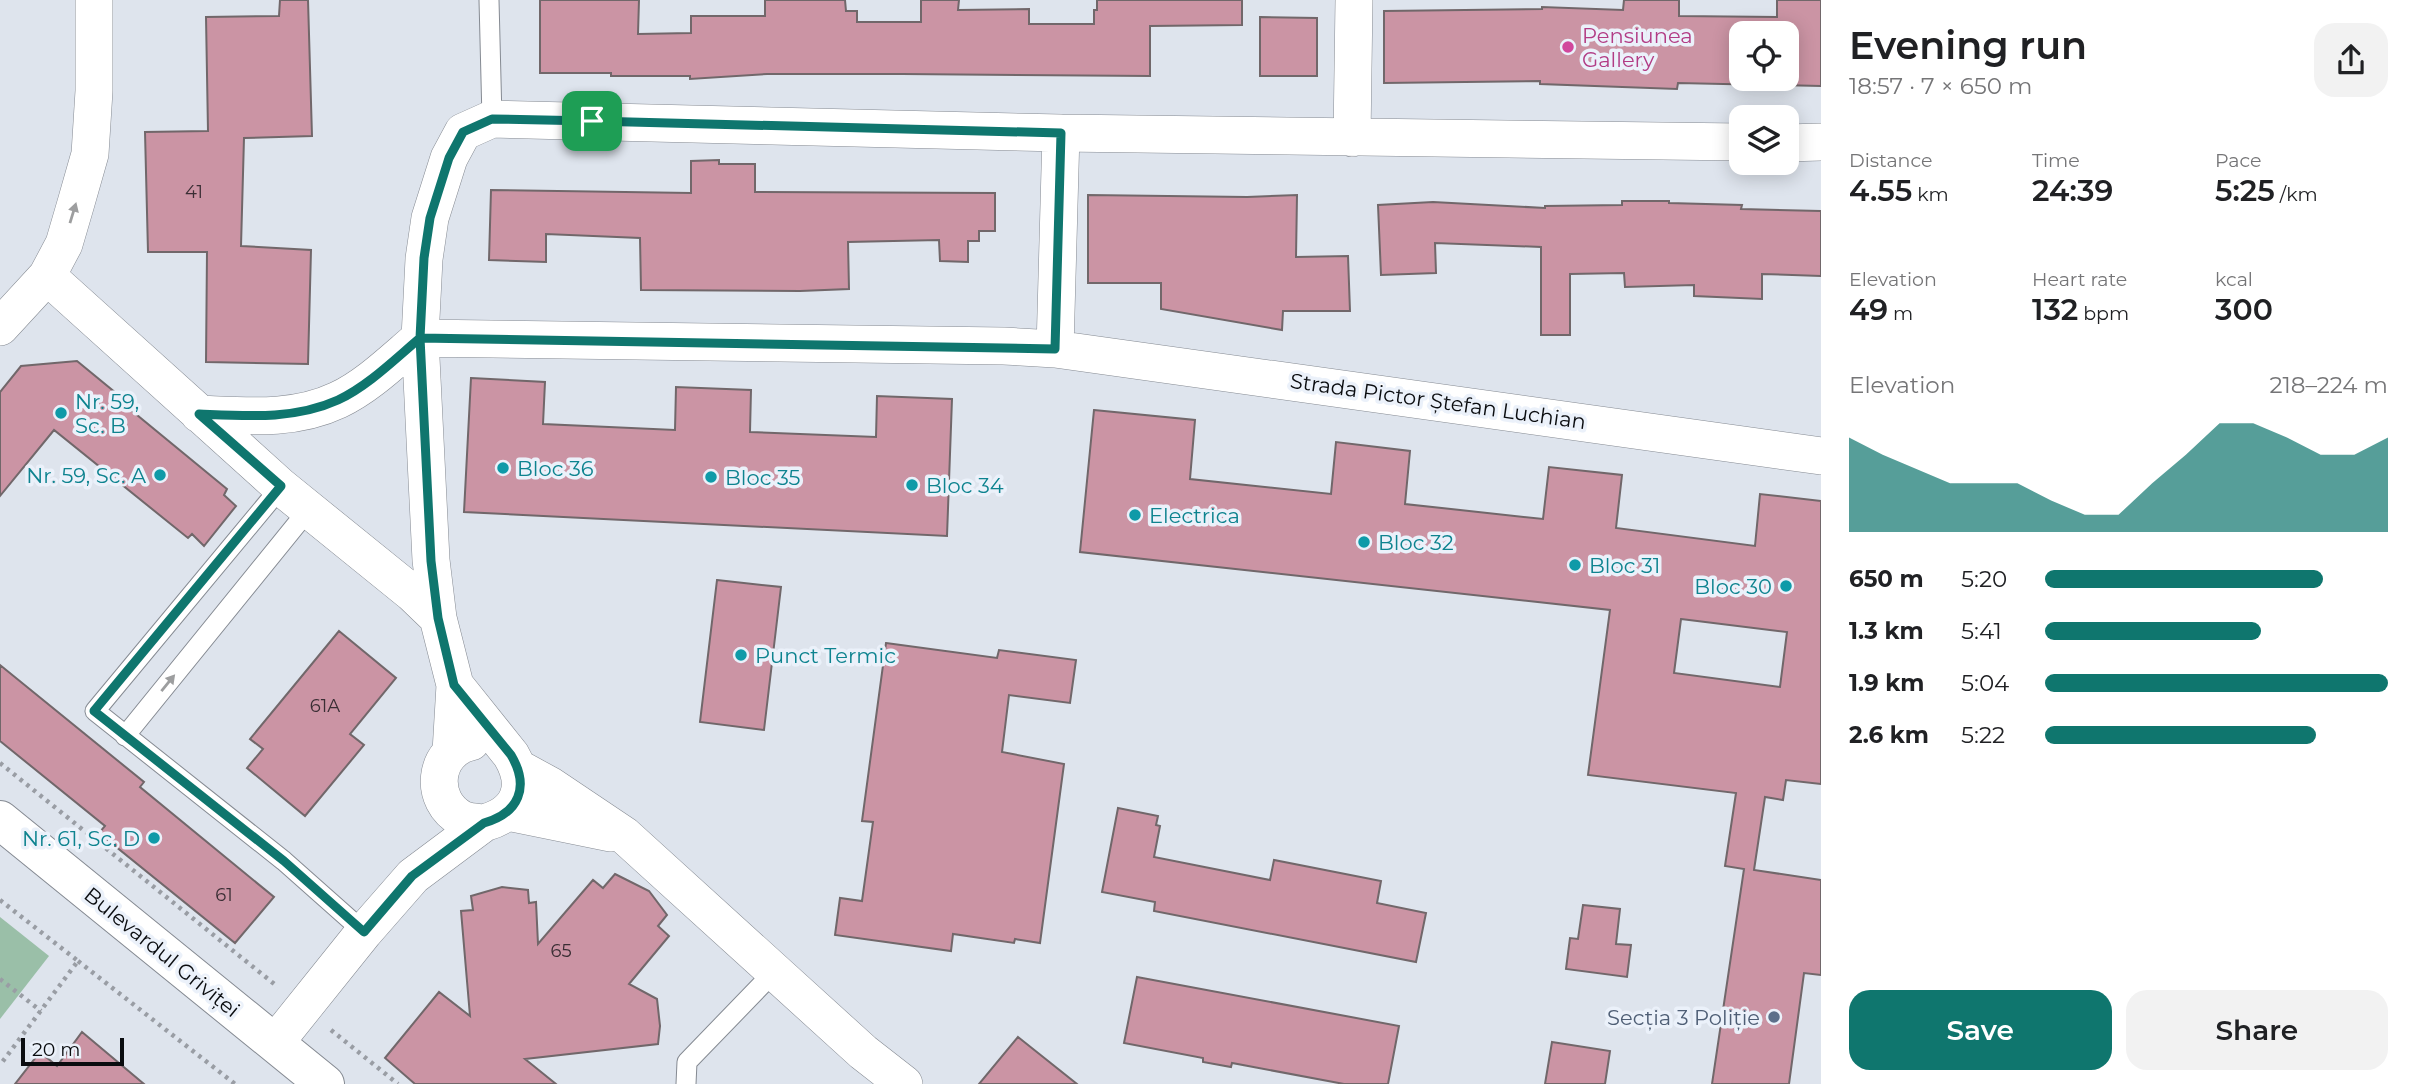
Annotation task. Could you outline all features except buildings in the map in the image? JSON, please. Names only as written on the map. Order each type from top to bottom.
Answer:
[{"type":"main road","name":"Bulevardul Griviței","points":[[0,820],[325,1084]]},
{"type":"street","points":[[5,310],[47,276],[64,244],[90,154],[94,91],[94,0]]},
{"type":"street","points":[[1352,138],[1354,0]]},
{"type":"street","points":[[452,752],[454,685],[438,618],[431,561],[420,338],[424,258],[430,218],[449,158],[463,132],[492,119],[1061,133],[1729,142]]},
{"type":"street","points":[[1055,349],[1061,133]]},
{"type":"street","points":[[1799,143],[1821,142]]},
{"type":"street","points":[[47,276],[281,486],[412,593],[438,618]]},
{"type":"street","points":[[199,414],[266,417],[304,411],[339,400],[373,377],[420,338]]},
{"type":"street","name":"Strada Pictor Ștefan Luchian","points":[[420,338],[1055,349],[1821,456]]},
{"type":"street","points":[[275,1043],[412,876],[496,818],[520,791],[512,759],[454,685]]},
{"type":"street","points":[[624,835],[496,818],[464,820],[450,811],[442,799],[438,786],[442,763],[466,743],[480,740],[492,743],[624,835],[863,1052],[904,1084]]},
{"type":"street","points":[[412,876],[442,799]]},
{"type":"lane","points":[[489,0],[492,119]]},
{"type":"lane","points":[[281,486],[94,711],[284,861],[364,932]]},
{"type":"lane","points":[[125,736],[309,509]]},
{"type":"lane","points":[[686,1084],[687,1062],[775,971]]},
{"type":"path","points":[[0,763],[398,1084]]},
{"type":"path","points":[[0,900],[235,1084]]},
{"type":"path","points":[[0,1065],[78,961]]},
{"type":"path","points":[[0,979],[41,1011]]},
{"type":"green space","points":[[0,917],[49,956],[0,1019]]},
{"type":"place","name":"Pensiunea Gallery","points":[[1568,47]]},
{"type":"place","name":"Nr. 59, Sc. B","points":[[61,413]]},
{"type":"place","name":"Bloc 36","points":[[503,468]]},
{"type":"place","name":"Nr. 59, Sc. A","points":[[160,475]]},
{"type":"place","name":"Bloc 35","points":[[711,477]]},
{"type":"place","name":"Bloc 34","points":[[912,485]]},
{"type":"place","name":"Electrica","points":[[1135,515]]},
{"type":"place","name":"Bloc 32","points":[[1364,542]]},
{"type":"place","name":"Bloc 31","points":[[1575,565]]},
{"type":"place","name":"Bloc 30","points":[[1786,586]]},
{"type":"place","name":"Punct Termic","points":[[741,655]]},
{"type":"place","name":"Nr. 61, Sc. D","points":[[154,838]]},
{"type":"place","name":"Secția 3 Poliție","points":[[1774,1017]]},
{"type":"route","points":[[592,121],[492,119],[463,132],[449,158],[430,218],[424,258],[420,338],[373,377],[339,400],[304,411],[266,417],[199,414],[281,486],[94,711],[284,861],[364,932],[412,876],[484,823],[498,819],[508,812],[520,791],[521,776],[511,755],[454,685],[438,618],[431,561],[420,338],[1004,346],[1055,349],[1061,133],[592,121]]}]
